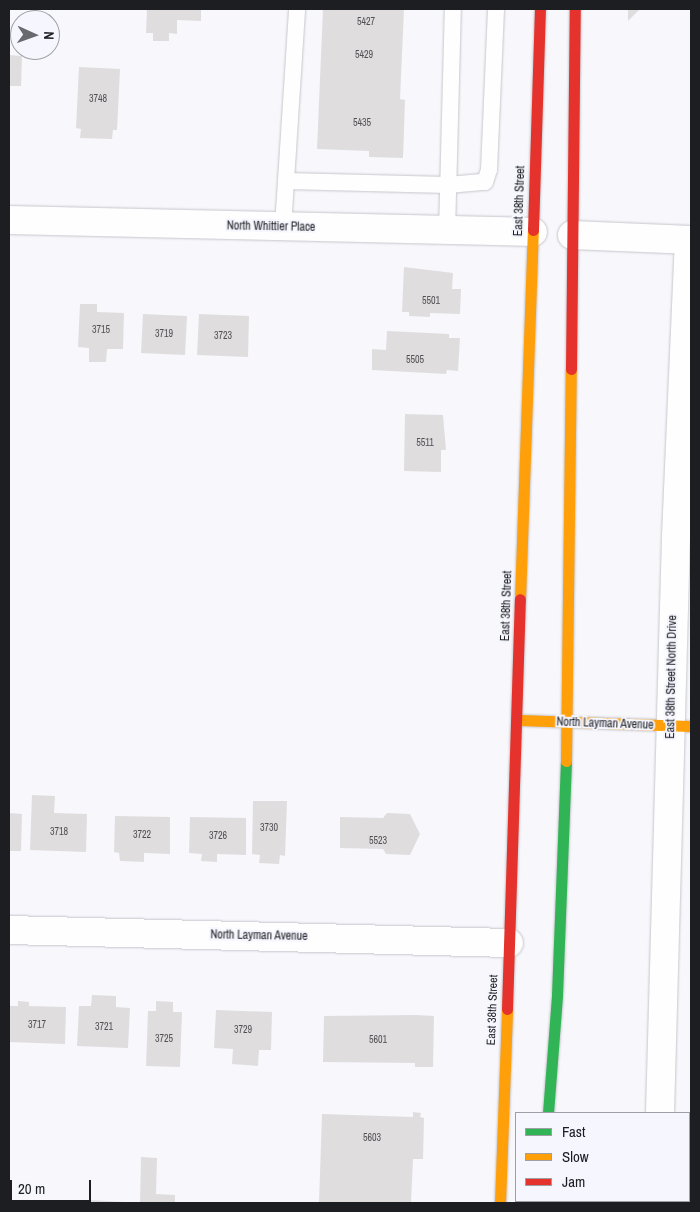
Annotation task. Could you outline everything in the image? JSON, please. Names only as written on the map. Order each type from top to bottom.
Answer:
[{"type":"main road","name":"East 38th Street","points":[[500,1203],[514,764],[518,720],[540,9]]},
{"type":"main road","points":[[548,1112],[557,995],[568,723],[575,9]]},
{"type":"main road","name":"North Layman Avenue","points":[[518,720],[681,726]]},
{"type":"street","name":"North Whittier Place","points":[[9,220],[447,232],[533,232]]},
{"type":"street","points":[[572,235],[690,240]]},
{"type":"street","name":"East 38th Street North Drive","points":[[660,1112],[681,726],[676,536],[690,240]]},
{"type":"street","name":"North Layman Avenue","points":[[9,930],[509,943]]},
{"type":"lane","points":[[283,228],[297,9]]},
{"type":"lane","points":[[447,232],[454,9]]},
{"type":"lane","points":[[286,181],[448,185],[485,182],[489,170],[496,9]]},
{"type":"building","points":[[147,9],[201,9],[201,21],[177,20],[177,34],[169,33],[169,41],[153,41],[153,33],[146,33]]},
{"type":"building","points":[[323,9],[404,9],[400,99],[405,100],[403,158],[369,157],[369,151],[317,149]]},
{"type":"building","points":[[628,9],[640,9],[628,21]]},
{"type":"building","points":[[9,55],[10,60],[22,60],[21,86],[9,86]]},
{"type":"building","points":[[79,67],[120,69],[117,130],[113,130],[112,139],[80,138],[81,129],[76,128]]},
{"type":"building","points":[[404,267],[453,273],[452,289],[461,289],[460,314],[430,313],[430,317],[409,316],[409,312],[402,312]]},
{"type":"building","points":[[80,304],[97,304],[97,312],[124,313],[123,349],[107,349],[106,362],[89,362],[89,348],[78,347]]},
{"type":"building","points":[[143,314],[187,316],[185,355],[141,353]]},
{"type":"building","points":[[199,314],[249,316],[248,357],[197,355]]},
{"type":"building","points":[[387,331],[449,334],[449,338],[460,338],[458,371],[447,370],[446,374],[372,370],[372,349],[386,350]]},
{"type":"building","points":[[405,414],[443,415],[446,450],[441,450],[441,472],[404,471]]},
{"type":"building","points":[[32,795],[55,796],[54,813],[87,814],[86,852],[30,850]]},
{"type":"building","points":[[253,801],[287,801],[285,856],[280,855],[279,864],[259,863],[260,855],[252,854]]},
{"type":"building","points":[[9,813],[22,814],[21,851],[9,851]]},
{"type":"building","points":[[387,813],[410,814],[420,834],[410,855],[386,854],[383,849],[340,848],[340,817],[383,818]]},
{"type":"building","points":[[115,816],[170,817],[170,854],[144,853],[144,862],[120,861],[119,853],[114,852]]},
{"type":"building","points":[[190,817],[246,818],[246,855],[217,854],[217,862],[201,861],[202,854],[189,853]]},
{"type":"building","points":[[92,995],[116,996],[116,1007],[130,1008],[128,1048],[77,1046],[79,1006],[91,1006]]},
{"type":"building","points":[[18,1001],[29,1002],[29,1006],[66,1007],[65,1044],[9,1042],[9,1006],[18,1006]]},
{"type":"building","points":[[156,1001],[173,1002],[173,1012],[182,1012],[180,1067],[146,1066],[148,1011],[156,1011]]},
{"type":"building","points":[[216,1010],[272,1012],[271,1050],[259,1050],[258,1066],[232,1064],[233,1049],[214,1048]]},
{"type":"building","points":[[324,1016],[434,1016],[433,1067],[415,1067],[415,1063],[323,1062]]},
{"type":"building","points":[[413,1112],[421,1113],[420,1117],[424,1118],[423,1159],[413,1159],[411,1203],[319,1203],[322,1114],[413,1117]]},
{"type":"building","points":[[141,1157],[157,1158],[156,1194],[175,1195],[175,1203],[140,1203]]},
{"type":"building","points":[[90,1200],[124,1202],[124,1203],[90,1203]]},
{"type":"traffic: fast","points":[[548,1112],[557,995],[566,761]]},
{"type":"traffic: slow","points":[[520,599],[533,230]]},
{"type":"traffic: slow","points":[[566,761],[571,369]]},
{"type":"traffic: slow","points":[[518,720],[691,726]]},
{"type":"traffic: slow","points":[[500,1203],[507,1009]]},
{"type":"traffic: jam","points":[[533,230],[540,9]]},
{"type":"traffic: jam","points":[[571,369],[575,9]]},
{"type":"traffic: jam","points":[[507,1009],[520,599]]}]
